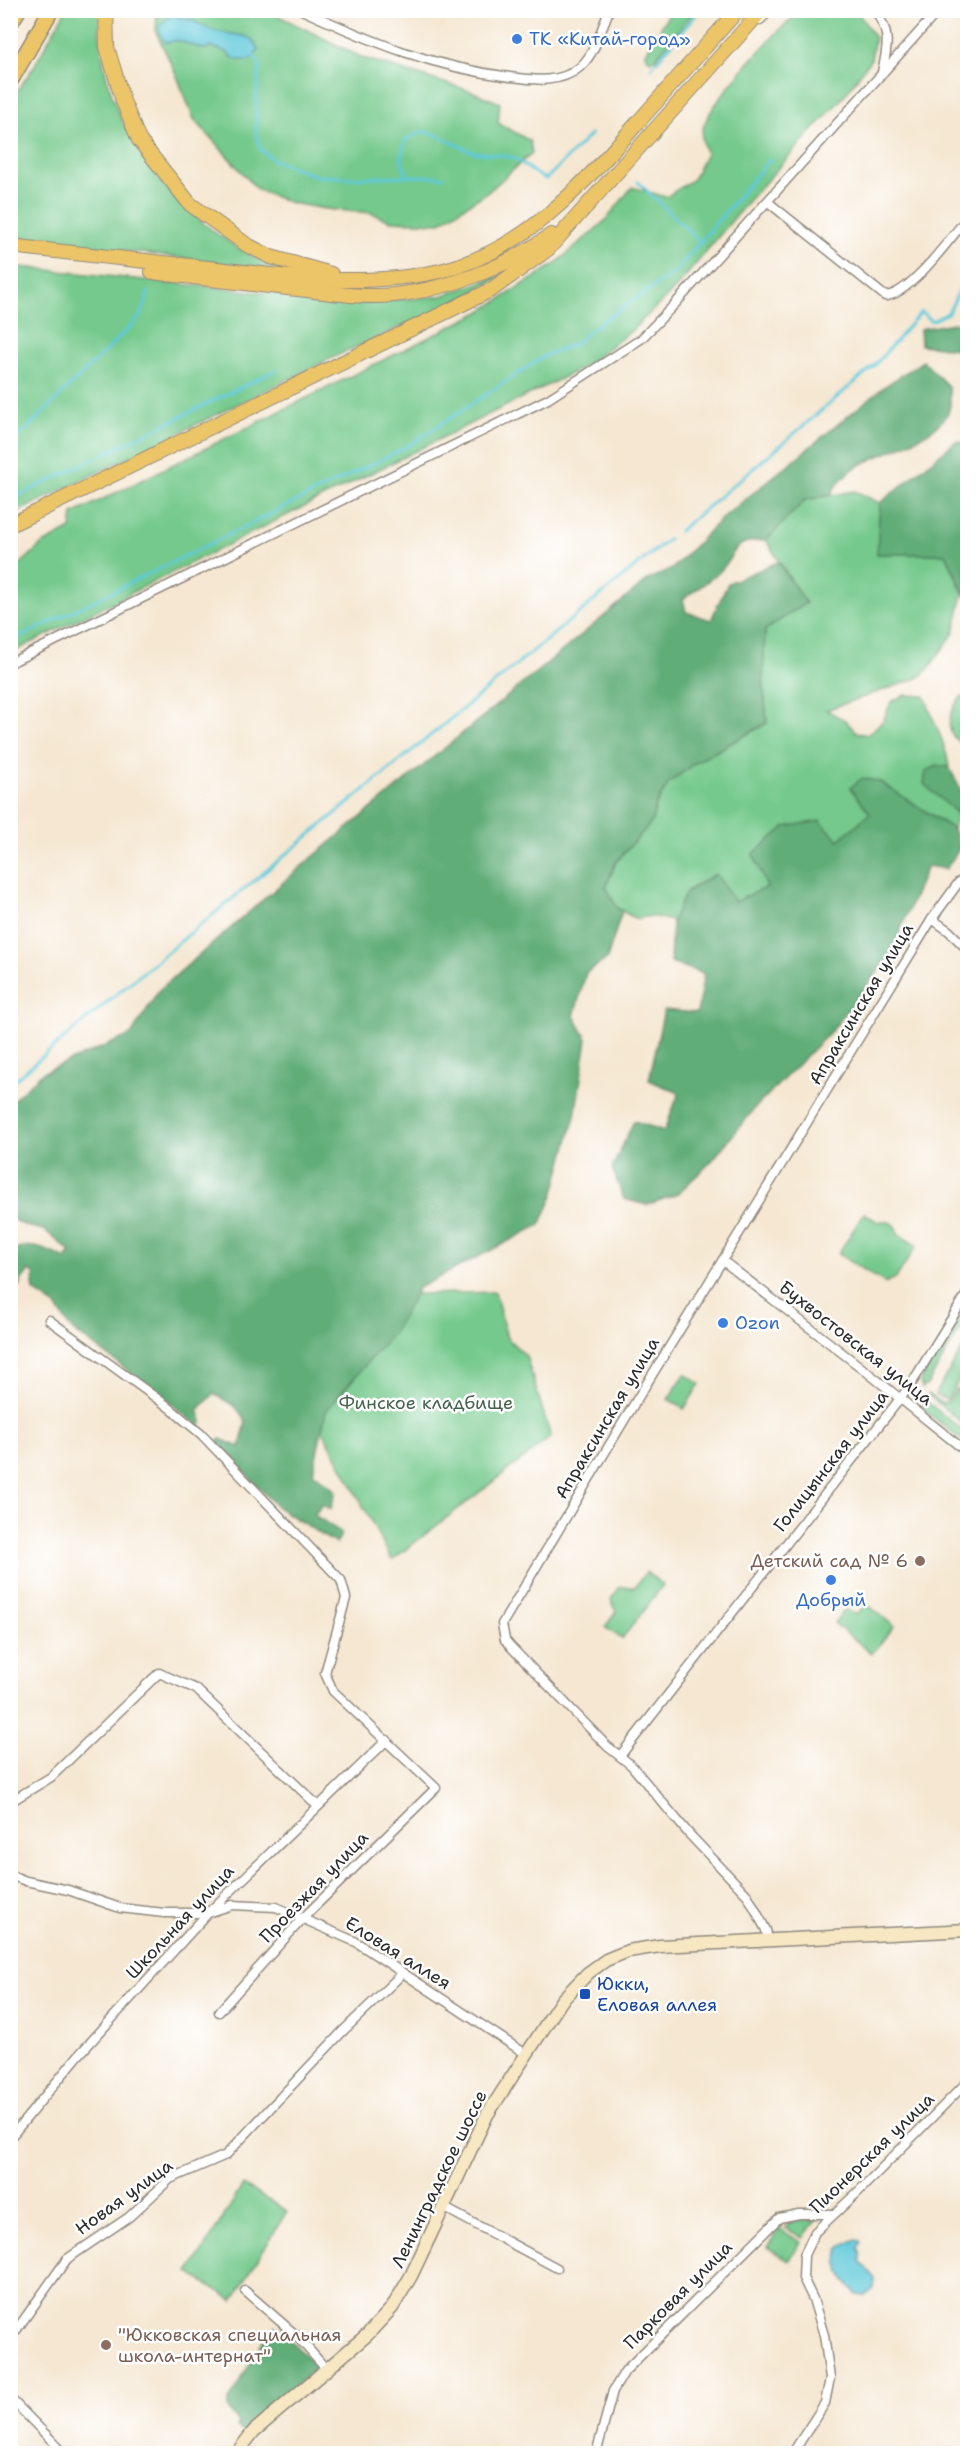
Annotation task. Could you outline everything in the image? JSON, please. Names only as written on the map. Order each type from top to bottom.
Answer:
[{"type":"highway","points":[[10,23],[18,10]]},
{"type":"highway","points":[[10,81],[51,10]]},
{"type":"main road","points":[[106,10],[107,47],[123,101],[139,140],[190,204],[247,245],[271,257],[356,281]]},
{"type":"main road","points":[[10,246],[231,272],[356,281],[441,271],[489,254],[534,227],[583,184],[736,10]]},
{"type":"main road","points":[[10,525],[491,290],[548,249],[762,10]]},
{"type":"main road","points":[[10,254],[335,294],[392,295],[444,286],[490,272],[528,251],[574,219]]},
{"type":"main road","name":"Ленинградское шоссе","points":[[236,2454],[254,2431],[367,2335],[392,2308],[411,2276],[487,2115],[550,2017],[576,1984],[606,1960],[628,1951],[660,1946],[968,1930]]},
{"type":"street","points":[[302,10],[360,37],[414,57],[458,69],[533,80],[560,79],[580,67],[591,51],[609,10]]},
{"type":"street","points":[[737,40],[771,10]]},
{"type":"street","points":[[875,10],[882,21],[888,44],[881,75]]},
{"type":"street","points":[[10,663],[548,399],[641,339],[768,202],[939,10]]},
{"type":"street","points":[[768,202],[885,296],[903,289],[933,259],[968,217]]},
{"type":"street","name":"Апраксинская улица","points":[[768,1940],[766,1930],[748,1896],[689,1834],[631,1765],[606,1746],[511,1647],[505,1640],[501,1624],[932,919],[959,882],[968,882]]},
{"type":"street","points":[[932,919],[949,931],[968,950]]},
{"type":"street","name":"Бухвостовская улица","points":[[723,1260],[968,1453]]},
{"type":"street","name":"Голицынская улица","points":[[620,1756],[910,1386],[968,1292]]},
{"type":"street","points":[[49,1320],[166,1405],[201,1434],[341,1580],[346,1598],[325,1673],[333,1691],[387,1740]]},
{"type":"street","points":[[10,1802],[51,1777],[159,1673],[196,1689],[318,1806]]},
{"type":"street","name":"Проезжая улица","points":[[219,2012],[303,1918],[436,1788],[387,1740]]},
{"type":"street","name":"Школьная улица","points":[[10,2138],[78,2056],[208,1913],[387,1740]]},
{"type":"street","name":"Еловая аллея","points":[[10,1875],[26,1881],[68,1890],[120,1908],[165,1913],[208,1913],[232,1905],[276,1907],[356,1942],[526,2054]]},
{"type":"street","name":"Новая улица","points":[[10,2339],[67,2259],[129,2217],[170,2180],[226,2155],[342,2032],[402,1974]]},
{"type":"street","name":"Пионерская улица","points":[[792,2454],[825,2403],[830,2378],[824,2335],[813,2299],[803,2278],[804,2255],[815,2232],[968,2081]]},
{"type":"street","points":[[443,2207],[557,2268]]},
{"type":"street","name":"Парковая улица","points":[[596,2454],[613,2391],[625,2371],[778,2218],[799,2214],[833,2214]]},
{"type":"street","points":[[245,2291],[297,2336],[326,2369]]},
{"type":"street","points":[[10,2398],[64,2454]]},
{"type":"green space","points":[[65,11],[99,11],[102,54],[112,95],[128,132],[149,166],[175,197],[206,225],[240,249],[278,270],[11,237],[11,100],[33,68]]},
{"type":"green space","points":[[157,11],[269,11],[363,58],[471,91],[500,103],[498,123],[530,141],[532,153],[488,192],[439,223],[391,221],[371,213],[291,203],[258,190],[194,119],[156,32]],"holes":[[[191,20],[214,31],[244,36],[236,60],[225,51],[212,47],[203,49],[177,40],[169,41]]]},
{"type":"green space","points":[[671,11],[695,11],[655,59],[650,61],[645,54]]},
{"type":"green space","points":[[801,11],[857,11],[875,38],[871,59],[845,95],[749,200],[675,289],[631,331],[580,369],[11,653],[11,573],[41,545],[71,529],[73,514],[480,312],[554,265],[606,220],[632,187],[666,197],[693,179],[706,154],[702,132],[716,104],[760,50]]},
{"type":"green space","points":[[11,266],[362,303],[441,296],[507,273],[458,301],[338,355],[11,515]]},
{"type":"green space","points":[[967,321],[967,350],[921,345],[920,329]]},
{"type":"green space","points":[[923,361],[949,387],[950,406],[946,417],[937,426],[909,443],[855,468],[841,480],[830,495],[805,500],[766,540],[739,546],[718,573],[683,599],[686,612],[711,620],[728,583],[778,562],[806,603],[765,630],[763,680],[767,723],[693,764],[668,784],[657,802],[651,823],[616,862],[606,887],[617,908],[622,911],[607,959],[586,973],[574,1016],[587,1039],[575,1116],[553,1196],[540,1225],[418,1288],[395,1330],[326,1411],[313,1472],[336,1491],[331,1509],[322,1505],[314,1515],[342,1533],[336,1544],[277,1507],[217,1443],[220,1439],[240,1447],[246,1421],[235,1406],[214,1394],[198,1410],[202,1421],[201,1429],[166,1399],[70,1328],[56,1306],[34,1291],[35,1275],[29,1271],[22,1279],[20,1287],[14,1279],[10,1252],[18,1248],[38,1248],[66,1259],[71,1252],[44,1230],[26,1226],[11,1219],[11,1102],[42,1073],[131,1035],[159,990],[302,866],[649,579],[672,569],[721,519],[885,386]]},
{"type":"green space","points":[[956,441],[967,443],[967,598],[946,554],[877,554],[880,503]]},
{"type":"green space","points":[[855,491],[880,503],[878,554],[946,554],[963,594],[954,633],[929,668],[918,678],[826,710],[845,720],[856,732],[867,735],[883,721],[891,702],[904,695],[925,696],[945,749],[949,767],[937,766],[924,784],[957,813],[953,829],[880,782],[870,813],[839,840],[767,887],[735,902],[715,874],[687,891],[672,921],[651,916],[636,919],[617,908],[606,887],[616,862],[651,823],[657,803],[668,784],[693,764],[767,723],[763,680],[765,630],[805,603],[766,540],[805,500]]},
{"type":"green space","points":[[961,697],[968,697],[967,740],[962,744],[952,734],[950,728],[953,709]]},
{"type":"green space","points":[[937,766],[949,767],[963,794],[957,813],[924,784],[926,771]]},
{"type":"green space","points":[[863,778],[880,782],[953,829],[960,848],[946,869],[927,866],[889,957],[833,1029],[755,1108],[711,1162],[677,1194],[647,1205],[624,1199],[612,1168],[634,1121],[664,1131],[679,1093],[649,1080],[664,1010],[697,1013],[704,974],[670,962],[672,921],[687,891],[716,874],[735,902],[767,887],[753,854],[785,827],[820,821],[839,840],[870,813],[850,788]]},
{"type":"green space","points":[[864,1213],[878,1222],[891,1223],[896,1227],[898,1234],[917,1246],[896,1278],[885,1283],[838,1254]]},
{"type":"green space","name":"Финское кладбище","points":[[495,1292],[507,1338],[526,1356],[551,1437],[392,1560],[282,1355],[388,1295]]},
{"type":"green space","points":[[967,1305],[967,1318],[927,1385],[922,1388],[920,1381]]},
{"type":"green space","points":[[967,1342],[967,1367],[947,1400],[937,1396],[936,1392]]},
{"type":"green space","points":[[685,1374],[700,1384],[684,1409],[668,1399]]},
{"type":"green space","points":[[957,1389],[964,1394],[967,1389],[967,1394],[961,1403],[967,1396],[967,1412],[958,1406],[967,1413],[967,1427],[928,1395],[941,1403],[948,1402]]},
{"type":"green space","points":[[925,1400],[967,1434],[967,1445],[922,1408]]},
{"type":"green space","points":[[646,1572],[663,1585],[622,1639],[605,1627],[616,1612],[611,1599],[620,1587],[635,1587]]},
{"type":"green space","points":[[868,1605],[894,1626],[872,1654],[834,1623],[845,1609],[855,1614]]},
{"type":"green space","points":[[243,2185],[287,2211],[233,2300],[189,2273]]},
{"type":"green space","points":[[816,2220],[803,2238],[785,2228],[792,2221]]},
{"type":"green space","points":[[779,2229],[801,2242],[789,2261],[767,2247]]},
{"type":"green space","points":[[276,2326],[317,2367],[244,2433],[237,2428],[239,2423],[228,2409],[229,2401],[264,2339]]},
{"type":"water","points":[[171,16],[191,20],[214,31],[244,36],[253,40],[259,50],[250,60],[236,60],[225,51],[212,47],[203,49],[177,40],[166,43],[160,34],[159,26]]},
{"type":"water","points":[[855,2240],[861,2241],[858,2248],[861,2253],[861,2262],[875,2279],[874,2289],[864,2296],[857,2295],[846,2281],[838,2265],[839,2250],[845,2244]]},
{"type":"waterway","points":[[172,10],[174,20]]},
{"type":"waterway","points":[[651,68],[700,10]]},
{"type":"waterway","points":[[252,54],[260,64],[256,100],[256,132],[260,149],[273,160],[316,176],[352,178],[407,176],[401,158],[405,141],[412,136],[426,132],[473,152],[515,159],[546,179],[591,134]]},
{"type":"waterway","points":[[10,642],[405,448],[546,355],[575,344],[594,327],[674,273],[770,159]]},
{"type":"waterway","points":[[407,176],[443,177]]},
{"type":"waterway","points":[[638,182],[701,243]]},
{"type":"waterway","points":[[679,531],[874,366],[921,312],[932,321],[948,313],[968,274]]},
{"type":"waterway","points":[[10,445],[138,319],[148,292]]},
{"type":"waterway","points":[[10,500],[276,370]]},
{"type":"waterway","points":[[10,1084],[669,539]]},
{"type":"place","name":"ТК «Китай-город»","points":[[517,39]]},
{"type":"place","name":"Ozon","points":[[723,1323]]},
{"type":"place","name":"Детский сад № 6","points":[[920,1561]]},
{"type":"place","name":"Добрый","points":[[831,1580]]},
{"type":"place","name":"Юкки, Еловая аллея","points":[[585,1994]]},
{"type":"place","name":"\"Юкковская специальная школа-интернат\"","points":[[106,2345]]}]
